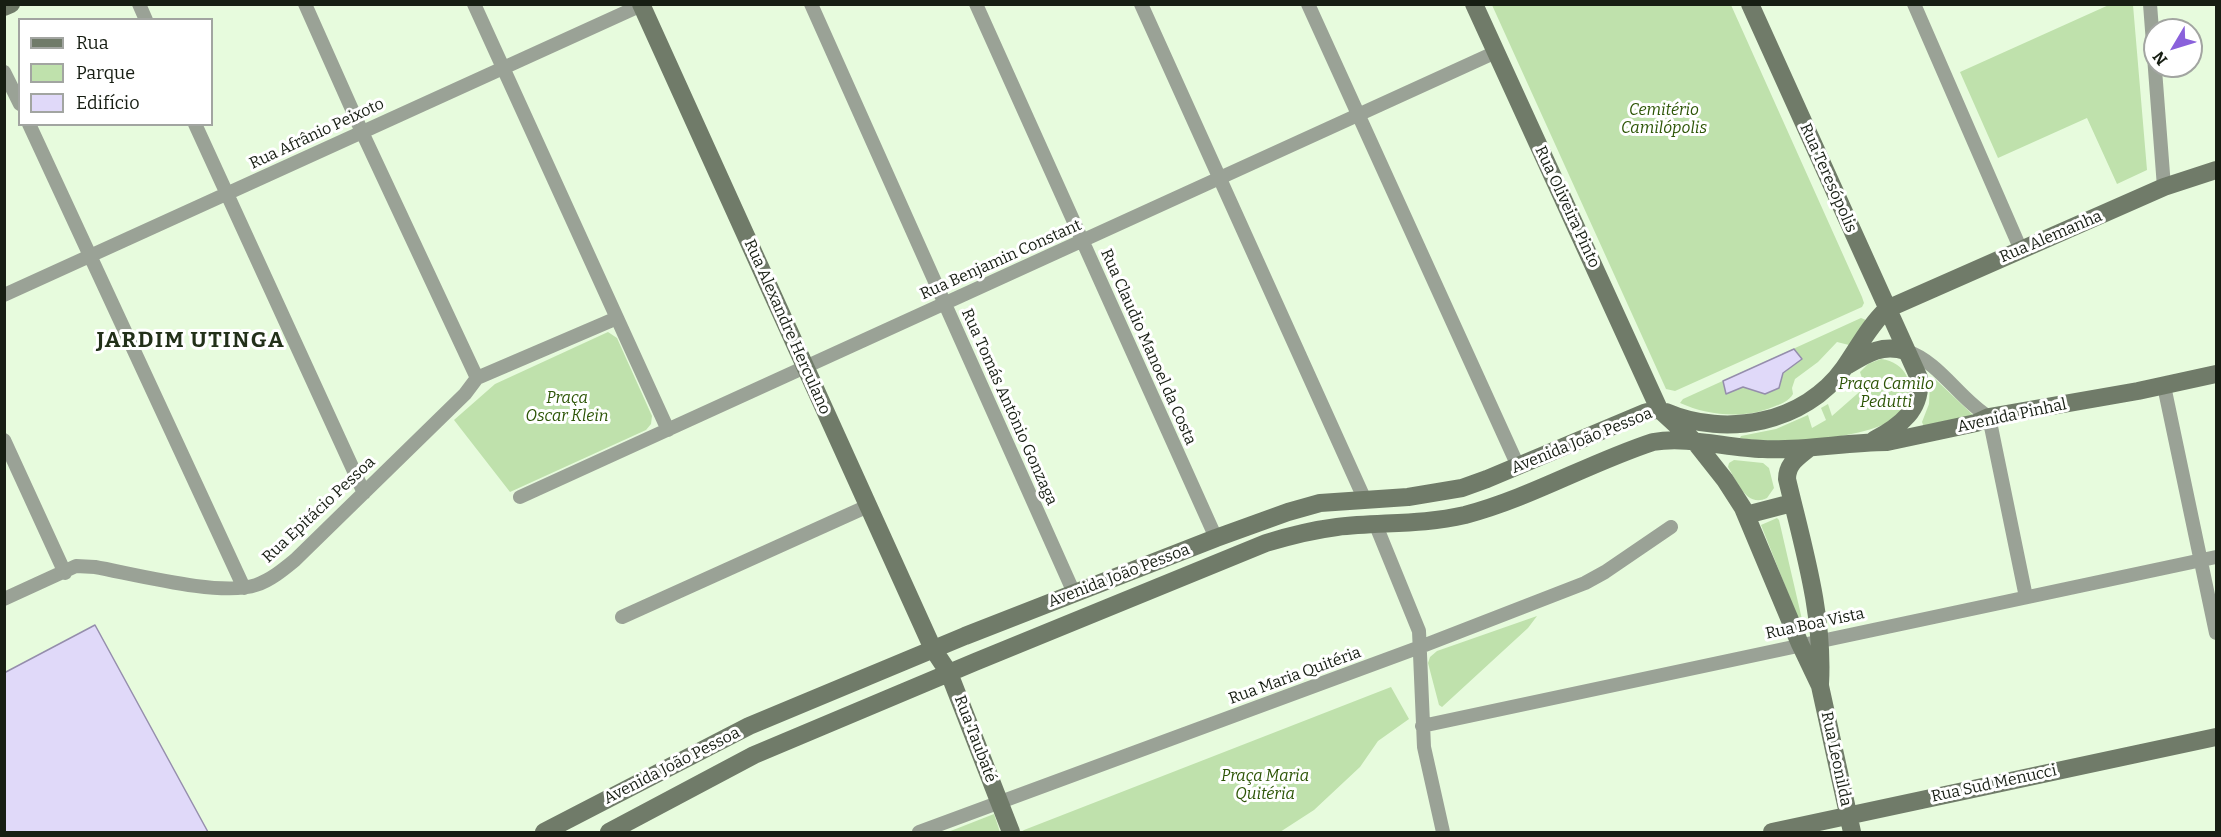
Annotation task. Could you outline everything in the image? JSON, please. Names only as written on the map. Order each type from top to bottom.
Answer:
[{"type":"main road","points":[[4,7],[10,4]]},
{"type":"main road","name":"Rua Oliveira Pinto","points":[[1474,4],[1659,409]]},
{"type":"main road","name":"Rua Teresópolis","points":[[1750,4],[1919,378],[1918,400],[1913,410],[1905,419],[1872,441]]},
{"type":"main road","name":"Rua Alexandre Herculano","points":[[642,5],[933,650]]},
{"type":"main road","name":"Rua Alemanha","points":[[1887,309],[2164,187],[2217,170]]},
{"type":"main road","points":[[1659,409],[1686,420],[1729,425],[1757,422],[1799,406],[1823,389],[1844,368],[1887,309]]},
{"type":"main road","points":[[1844,368],[1877,349],[1906,351]]},
{"type":"main road","name":"Avenida Pinhal","points":[[1808,449],[1872,441],[1896,441],[1976,423],[1989,417],[2164,386],[2217,374]]},
{"type":"main road","name":"Avenida João Pessoa","points":[[544,832],[749,726],[1074,593],[1216,538],[1309,506],[1364,498],[1408,497],[1462,488],[1644,413],[1659,409],[1695,442]]},
{"type":"main road","name":"Avenida João Pessoa","points":[[609,832],[754,755],[949,672],[1266,543],[1336,527],[1435,521],[1465,514],[1515,499],[1653,442],[1672,440],[1695,442]]},
{"type":"main road","points":[[1695,442],[1762,449],[1808,449]]},
{"type":"main road","points":[[1695,442],[1725,480],[1746,515],[1800,644]]},
{"type":"main road","points":[[1808,449],[1789,467],[1787,479],[1819,620],[1821,639]]},
{"type":"main road","points":[[1746,515],[1792,503]]},
{"type":"main road","name":"Rua Leonilda","points":[[1820,686],[1821,639]]},
{"type":"main road","name":"Rua Leonilda","points":[[1800,644],[1820,686],[1850,824]]},
{"type":"main road","name":"Rua Taubaté","points":[[933,650],[949,672],[1011,832]]},
{"type":"main road","name":"Rua Sud Menucci","points":[[1772,832],[1850,824],[2217,737]]},
{"type":"street","points":[[139,4],[145,18]]},
{"type":"street","points":[[306,4],[362,132],[477,378]]},
{"type":"street","points":[[474,4],[668,430]]},
{"type":"street","name":"Rua Tomás Antônio Gonzaga","points":[[811,4],[1074,593]]},
{"type":"street","name":"Rua Claudio Manoel da Costa","points":[[976,4],[1216,538]]},
{"type":"street","points":[[1141,4],[1364,498]]},
{"type":"street","points":[[1308,4],[1518,466]]},
{"type":"street","points":[[1914,4],[2021,250]]},
{"type":"street","points":[[2150,4],[2164,187]]},
{"type":"street","name":"Rua Afrânio Peixoto","points":[[4,295],[642,5]]},
{"type":"street","name":"Rua Benjamin Constant","points":[[520,497],[1496,52]]},
{"type":"street","points":[[4,72],[18,100]]},
{"type":"street","points":[[30,126],[244,588]]},
{"type":"street","points":[[196,126],[364,493]]},
{"type":"street","name":"Rua Epitácio Pessoa","points":[[4,599],[76,566],[213,588],[244,588],[256,585],[283,570],[465,394],[477,378],[617,318]]},
{"type":"street","points":[[1906,351],[1917,354],[1930,364],[1971,404],[1989,417],[2026,597]]},
{"type":"street","points":[[2164,386],[2217,633]]},
{"type":"street","points":[[4,440],[65,573]]},
{"type":"street","points":[[622,617],[868,506]]},
{"type":"street","points":[[1375,523],[1419,631],[1424,747],[1443,832]]},
{"type":"street","name":"Rua Maria Quitéria","points":[[919,832],[1420,647],[1585,583],[1612,568],[1671,527]]},
{"type":"street","name":"Rua Boa Vista","points":[[1422,726],[1821,639],[2217,557]]},
{"type":"green space","points":[[2111,4],[2133,5],[2147,170],[2117,184],[2087,118],[1998,158],[1960,72]]},
{"type":"green space","name":"Cemitério Camilópolis","points":[[1492,5],[1731,5],[1862,297],[1864,303],[1862,307],[1675,391],[1666,389]]},
{"type":"green space","points":[[1861,318],[1866,320],[1849,345],[1837,342],[1818,362],[1795,379],[1793,394],[1782,403],[1762,411],[1726,414],[1703,411],[1680,403],[1683,399]]},
{"type":"green space","name":"Praça Oscar Klein","points":[[608,332],[617,338],[652,416],[651,424],[646,430],[510,492],[454,420],[495,384]]},
{"type":"green space","name":"Praça Camilo Pedutti","points":[[1881,359],[1890,361],[1903,370],[1907,376],[1910,391],[1904,410],[1887,423],[1848,435],[1811,440],[1773,441],[1740,438],[1776,429],[1808,415],[1812,428],[1826,420],[1821,408],[1828,404],[1832,416],[1865,387],[1860,372],[1868,364]]},
{"type":"green space","points":[[1933,378],[1973,415],[1924,427],[1922,422],[1929,404],[1930,382]]},
{"type":"green space","points":[[1734,460],[1763,463],[1769,468],[1774,488],[1767,498],[1753,499],[1743,492],[1728,467],[1729,463]]},
{"type":"green space","points":[[1777,518],[1804,628],[1801,626],[1761,525]]},
{"type":"green space","points":[[1537,616],[1528,628],[1442,707],[1439,705],[1428,663],[1430,657],[1437,651]]},
{"type":"green space","name":"Praça Maria Quitéria","points":[[1391,687],[1409,719],[1378,741],[1360,767],[1314,810],[1280,832],[1021,832],[1024,830]]},
{"type":"green space","points":[[994,814],[1000,832],[948,832]]},
{"type":"building","points":[[1794,349],[1802,359],[1783,373],[1779,388],[1765,394],[1743,387],[1726,394],[1723,381]]},
{"type":"building","points":[[95,625],[208,832],[4,832],[4,673]]},
{"type":"district","name":"JARDIM UTINGA","points":[[191,341]]}]
